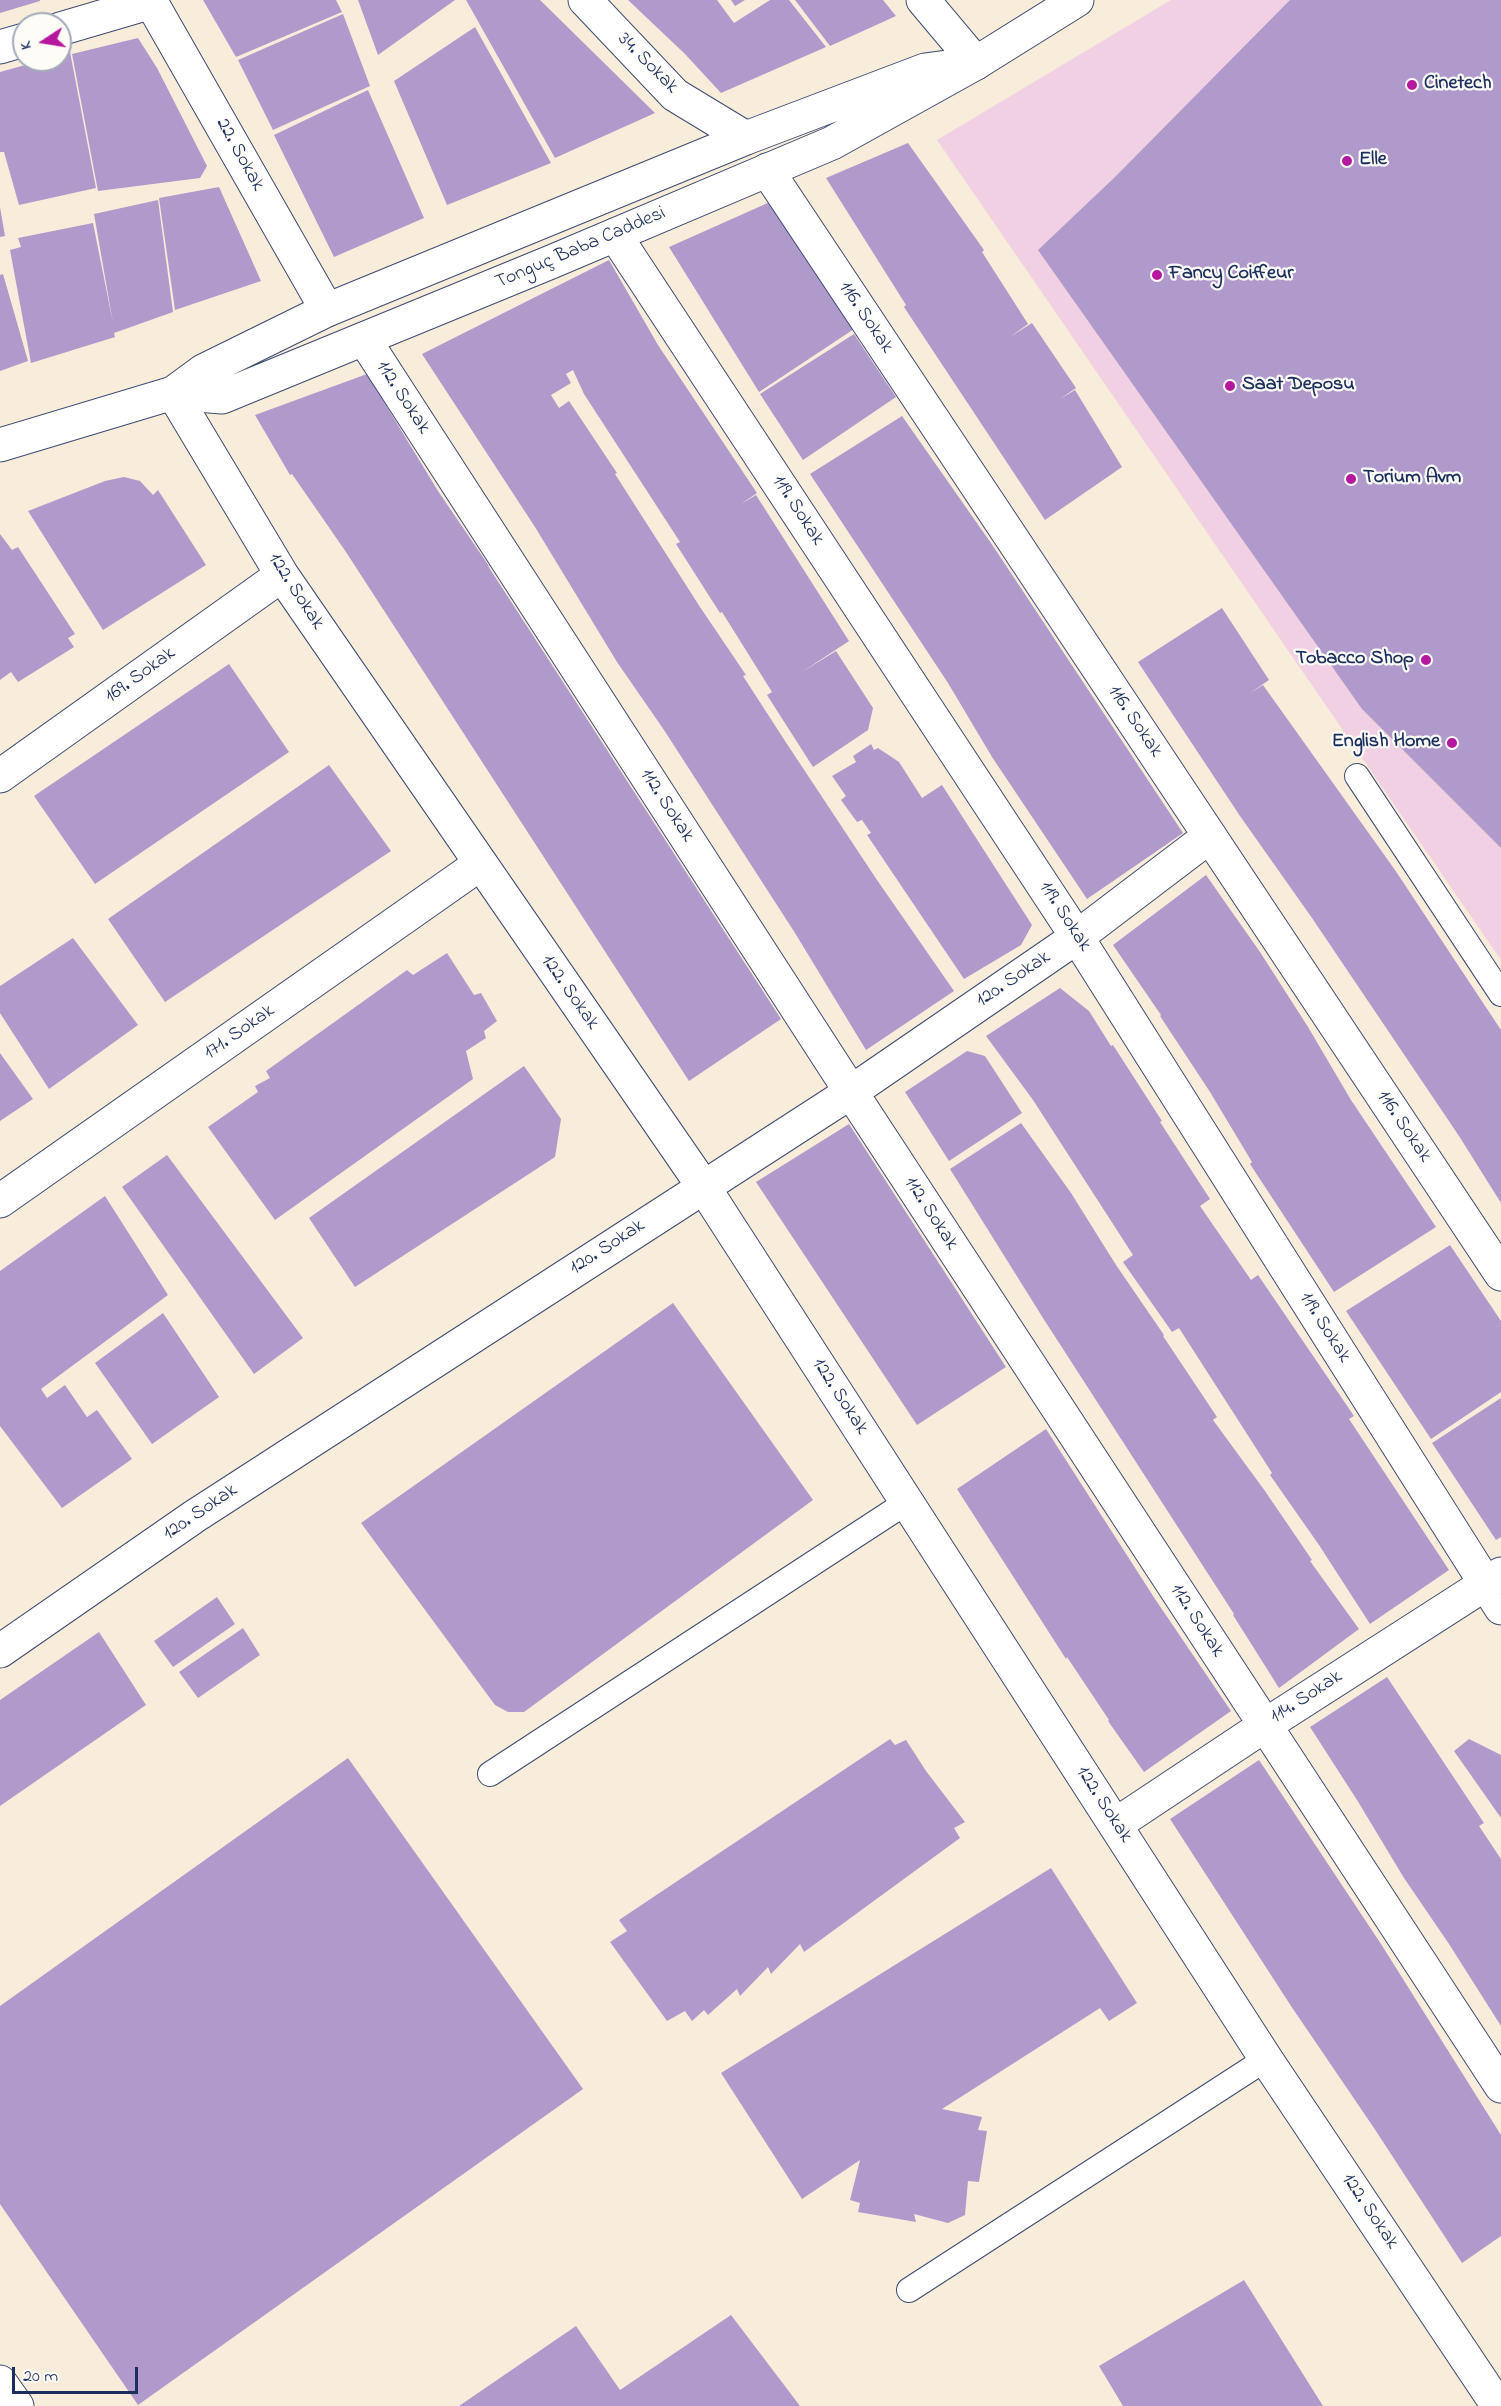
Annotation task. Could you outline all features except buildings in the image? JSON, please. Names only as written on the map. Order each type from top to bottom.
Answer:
[{"type":"street","name":"34. Sokak","points":[[585,0],[675,95],[746,138]]},
{"type":"street","points":[[923,0],[975,63]]},
{"type":"street","name":"Tonguç Baba Caddesi","points":[[0,445],[174,393],[222,397],[364,339],[832,143],[975,63],[1077,0]]},
{"type":"street","points":[[72,25],[151,1]]},
{"type":"street","name":"22. Sokak","points":[[151,1],[327,310]]},
{"type":"street","name":"Tonguç Baba Caddesi","points":[[174,393],[202,371],[327,310],[746,138],[925,70],[975,63]]},
{"type":"street","name":"116. Sokak","points":[[767,170],[1501,1274]]},
{"type":"street","name":"119. Sokak","points":[[615,235],[1077,937],[1496,1589]]},
{"type":"street","name":"112. Sokak","points":[[364,339],[851,1092],[1501,2086]]},
{"type":"street","name":"122. Sokak","points":[[174,393],[282,575],[703,1186],[1266,2059],[1498,2406]]},
{"type":"street","name":"169. Sokak","points":[[0,776],[282,575]]},
{"type":"street","name":"120. Sokak","points":[[0,1651],[195,1516],[851,1092],[1077,937],[1210,836]]},
{"type":"street","name":"171. Sokak","points":[[0,1201],[480,864]]},
{"type":"street","name":"114. Sokak","points":[[1115,1825],[1264,1726],[1496,1589]]},
{"type":"street","points":[[0,2382],[18,2406]]},
{"type":"lane","points":[[1357,776],[1501,994]]},
{"type":"lane","points":[[490,1774],[907,1502]]},
{"type":"lane","points":[[909,2290],[1266,2059]]},
{"type":"shaded area","name":"Torium Avm","points":[[1171,0],[1501,0],[1501,960],[937,140]]},
{"type":"place","name":"Cinetech","points":[[1412,85]]},
{"type":"place","name":"Elle","points":[[1347,161]]},
{"type":"place","name":"Fancy Coiffeur","points":[[1157,275]]},
{"type":"place","name":"Saat Deposu","points":[[1230,386]]},
{"type":"place","name":"Torium Avm","points":[[1351,479]]},
{"type":"place","name":"Tobacco Shop","points":[[1426,660]]},
{"type":"place","name":"English Home","points":[[1452,743]]}]
